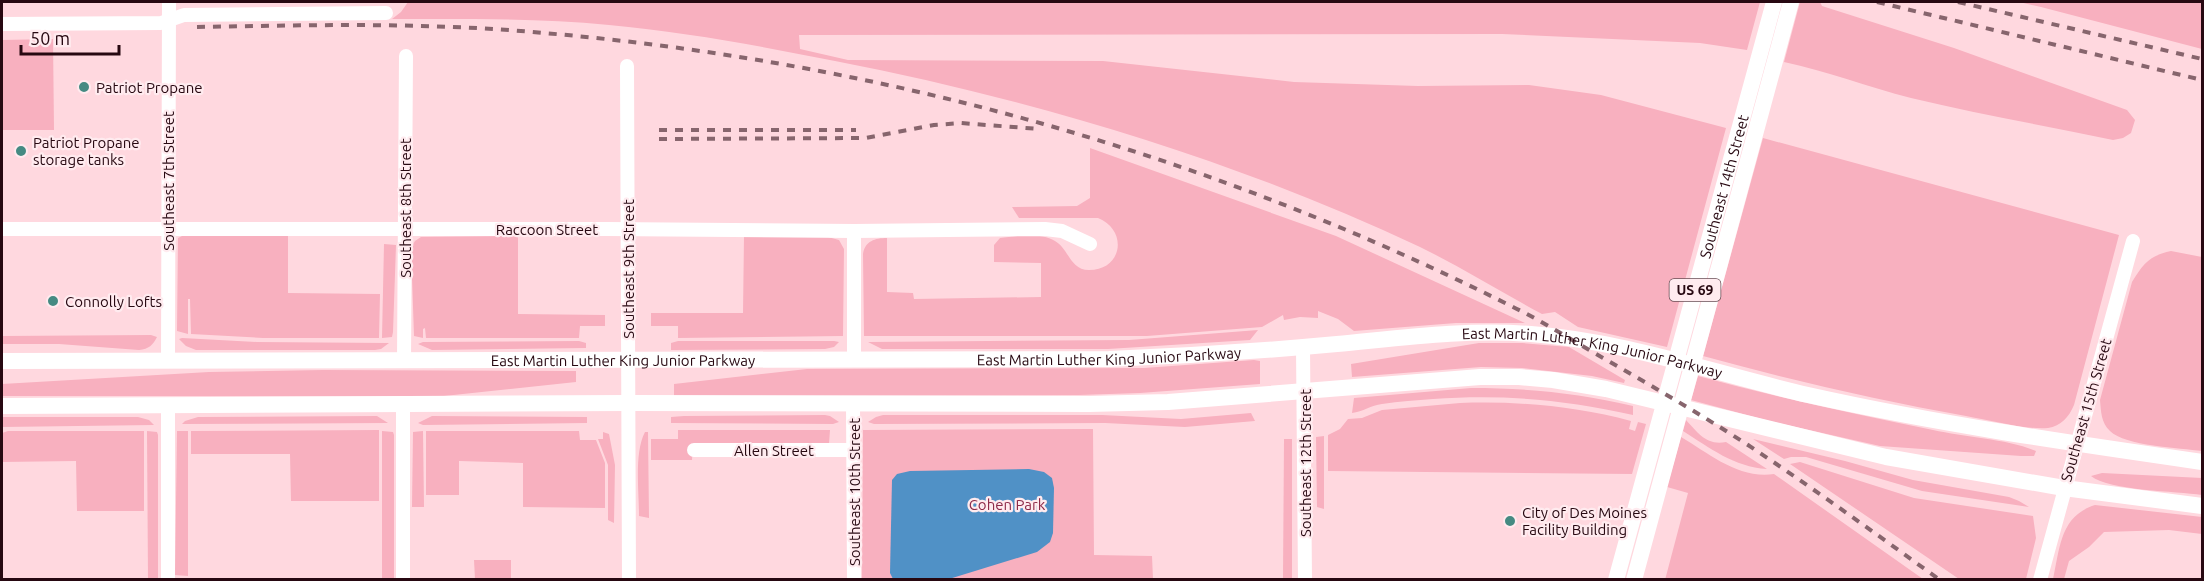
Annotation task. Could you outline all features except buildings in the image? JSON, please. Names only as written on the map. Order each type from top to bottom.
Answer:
[{"type":"main road","name":"Southeast 14th Street","points":[[1616,579],[1774,2]]},
{"type":"main road","name":"Southeast 14th Street","points":[[1634,579],[1791,2]]},
{"type":"main road","name":"East Martin Luther King Junior Parkway","points":[[2,362],[1109,359],[1495,332],[1567,337],[1628,348],[1806,394],[1900,414],[2076,444],[2202,462]]},
{"type":"main road","name":"East Martin Luther King Junior Parkway","points":[[2,406],[628,403],[1089,404],[1168,402],[1480,377],[1519,377],[1554,380],[1606,389],[1886,457],[2064,488],[2202,506]]},
{"type":"street","name":"Southeast 7th Street","points":[[168,361],[169,2]]},
{"type":"street","points":[[2,24],[161,23],[184,15],[386,13]]},
{"type":"street","name":"Southeast 8th Street","points":[[404,361],[406,56]]},
{"type":"street","name":"Southeast 9th Street","points":[[627,66],[629,579]]},
{"type":"street","name":"Raccoon Street","points":[[2,230],[854,231],[1045,229],[1062,231],[1090,244]]},
{"type":"street","points":[[854,231],[854,360]]},
{"type":"street","name":"Southeast 15th Street","points":[[2040,579],[2133,241]]},
{"type":"street","name":"Southeast 12th Street","points":[[1303,347],[1305,579]]},
{"type":"street","points":[[403,404],[403,579]]},
{"type":"street","name":"Southeast 10th Street","points":[[853,404],[854,579]]},
{"type":"street","points":[[168,406],[168,579]]},
{"type":"street","name":"Allen Street","points":[[694,450],[854,450]]},
{"type":"green space","points":[[408,2],[1760,2],[1747,50],[1700,43],[1502,34],[799,35],[800,49],[848,60],[1103,61],[1294,82],[1418,86],[1529,85],[1601,95],[1726,128],[1667,347],[1578,327],[1555,312],[1542,314],[1420,247],[1350,216],[1207,160],[1060,114],[910,77],[779,50],[666,31],[555,21],[392,19]]},
{"type":"green space","points":[[1800,2],[1820,2],[1822,6],[1954,48],[2127,110],[2135,120],[2131,133],[2113,140],[1987,115],[1911,98],[1784,62]]},
{"type":"green space","points":[[2019,2],[2202,2],[2202,49],[2041,7]]},
{"type":"green space","points":[[53,39],[54,130],[2,130],[2,40]]},
{"type":"green space","points":[[1763,138],[2119,235],[2074,405],[2067,417],[2061,423],[2048,428],[2018,426],[1834,389],[1703,356]]},
{"type":"green space","points":[[1090,148],[1336,236],[1525,323],[1456,323],[1354,331],[1338,319],[1318,311],[1318,318],[1300,317],[1284,320],[1283,315],[1262,327],[1147,336],[864,336],[863,254],[868,243],[878,239],[887,238],[887,292],[913,293],[914,299],[1041,297],[1041,263],[994,262],[994,245],[1000,238],[1042,236],[1060,245],[1078,267],[1089,270],[1109,264],[1118,248],[1117,240],[1108,224],[1098,218],[1019,218],[1012,207],[1077,206],[1090,198]]},
{"type":"green space","points":[[182,236],[288,236],[288,293],[380,294],[379,338],[263,338],[191,334],[190,299],[188,299],[188,334],[177,331],[178,238]]},
{"type":"green space","points":[[518,236],[518,314],[605,315],[605,326],[580,326],[579,338],[426,338],[425,328],[423,338],[414,336],[411,248],[415,241],[421,237]]},
{"type":"green space","points":[[744,236],[828,237],[839,240],[844,249],[843,336],[678,338],[678,326],[651,326],[651,313],[743,313]]},
{"type":"green space","points":[[384,244],[396,245],[393,332],[392,337],[382,338]]},
{"type":"green space","points":[[2171,251],[2202,257],[2202,451],[2153,446],[2117,436],[2105,424],[2101,413],[2100,400],[2132,282],[2148,261],[2157,255]]},
{"type":"green space","points":[[1258,330],[1250,340],[1108,349],[882,349],[868,342],[1129,340]]},
{"type":"green space","points":[[151,335],[157,337],[154,342],[148,348],[139,350],[59,344],[2,344],[2,336]]},
{"type":"green space","points":[[179,339],[257,342],[389,343],[375,350],[196,350],[186,346]]},
{"type":"green space","points":[[579,341],[586,343],[586,348],[432,350],[418,344],[423,342]]},
{"type":"green space","points":[[678,341],[839,342],[834,347],[825,349],[671,350],[671,343]]},
{"type":"green space","points":[[1479,343],[1522,343],[1569,347],[1625,380],[1624,383],[1592,376],[1522,368],[1481,367],[1352,377],[1351,364]]},
{"type":"green space","points":[[1260,361],[1260,384],[1140,393],[674,396],[674,384],[807,369],[1144,368]]},
{"type":"green space","points":[[576,371],[576,382],[444,396],[2,396],[2,384],[209,372]]},
{"type":"green space","points":[[1698,376],[1844,411],[2012,444],[2036,451],[2034,456],[2021,456],[1880,446],[1773,422],[1691,400]]},
{"type":"green space","points":[[1471,388],[1532,390],[1593,398],[1633,406],[1633,415],[1569,403],[1477,397],[1382,404],[1352,413],[1354,398]]},
{"type":"green space","points":[[1460,403],[1525,404],[1568,408],[1631,421],[1629,429],[1635,431],[1638,422],[1646,424],[1632,474],[1328,471],[1328,435],[1340,429],[1348,419],[1362,418],[1382,410]]},
{"type":"green space","points":[[1251,413],[1255,421],[1185,427],[1105,423],[874,424],[868,422],[883,415],[1102,415],[1181,419]]},
{"type":"green space","points":[[825,415],[839,422],[833,424],[671,423],[671,417],[684,416]]},
{"type":"green space","points":[[377,416],[388,423],[182,424],[198,417]]},
{"type":"green space","points":[[432,416],[587,417],[587,423],[423,425],[418,423]]},
{"type":"green space","points":[[2,417],[138,417],[149,420],[154,425],[2,427]]},
{"type":"green space","points":[[1686,420],[1703,437],[1713,442],[1726,442],[1767,469],[1744,465],[1713,450],[1683,431]]},
{"type":"green space","name":"Cohen Park","points":[[1093,429],[1094,555],[1152,556],[1153,579],[862,580],[863,430]]},
{"type":"green space","points":[[379,430],[379,501],[291,501],[290,454],[191,454],[191,431]]},
{"type":"green space","points":[[678,430],[830,430],[829,444],[693,444],[692,460],[651,460],[651,439],[678,439]]},
{"type":"green space","points":[[8,431],[144,431],[144,511],[77,511],[76,461],[2,462],[2,433]]},
{"type":"green space","points":[[147,431],[157,432],[158,435],[158,579],[148,579]]},
{"type":"green space","points":[[177,431],[188,431],[188,576],[175,575]]},
{"type":"green space","points":[[382,431],[393,432],[394,435],[394,579],[382,579]]},
{"type":"green space","points":[[423,431],[424,507],[412,507],[413,432]]},
{"type":"green space","points":[[426,431],[579,431],[580,440],[596,440],[605,463],[605,508],[523,507],[523,463],[459,461],[459,495],[426,495]]},
{"type":"green space","points":[[603,432],[609,434],[615,465],[614,523],[608,520],[608,465],[598,439],[603,439]]},
{"type":"green space","points":[[645,432],[648,432],[649,518],[639,516],[638,461]]},
{"type":"green space","points":[[1324,436],[1324,509],[1317,507],[1316,437]]},
{"type":"green space","points":[[1681,437],[1736,469],[1761,475],[1774,474],[1923,579],[1665,580],[1688,493],[1667,487]]},
{"type":"green space","points":[[1284,439],[1292,439],[1292,579],[1283,579]]},
{"type":"green space","points":[[1753,439],[1913,480],[2009,497],[2029,507],[1922,491],[1806,457],[1784,459]]},
{"type":"green space","points":[[1800,462],[1914,498],[2033,516],[2036,538],[2026,579],[1959,579],[1790,464]]},
{"type":"green space","points":[[2102,473],[2202,478],[2202,495],[2128,488],[2100,481],[2091,476]]},
{"type":"green space","points":[[2095,505],[2202,517],[2202,534],[2169,530],[2104,532],[2089,547],[2069,561],[2064,579],[2053,579],[2060,545],[2068,525],[2083,510]]},
{"type":"green space","points":[[474,560],[511,560],[511,579],[475,579]]},
{"type":"water","points":[[1029,469],[1044,472],[1052,478],[1054,488],[1053,533],[1050,542],[1037,552],[949,579],[893,579],[890,573],[892,480],[897,474],[910,471]]},
{"type":"railway","points":[[1877,2],[2202,80]]},
{"type":"railway","points":[[1958,2],[2202,59]]},
{"type":"railway","points":[[197,27],[370,25],[457,27],[544,33],[670,47],[795,67],[919,92],[1042,124],[1162,161],[1281,204],[1398,252],[1536,319],[1676,400],[1748,445],[1940,580]]},
{"type":"railway","points":[[659,139],[866,138],[934,125],[961,123],[1039,129]]},
{"type":"railway","points":[[659,130],[856,130]]},
{"type":"place","name":"Patriot Propane","points":[[84,87]]},
{"type":"place","name":"Patriot Propane storage tanks","points":[[21,151]]},
{"type":"place","name":"Connolly Lofts","points":[[53,301]]},
{"type":"place","name":"City of Des Moines Facility Building","points":[[1510,521]]}]
